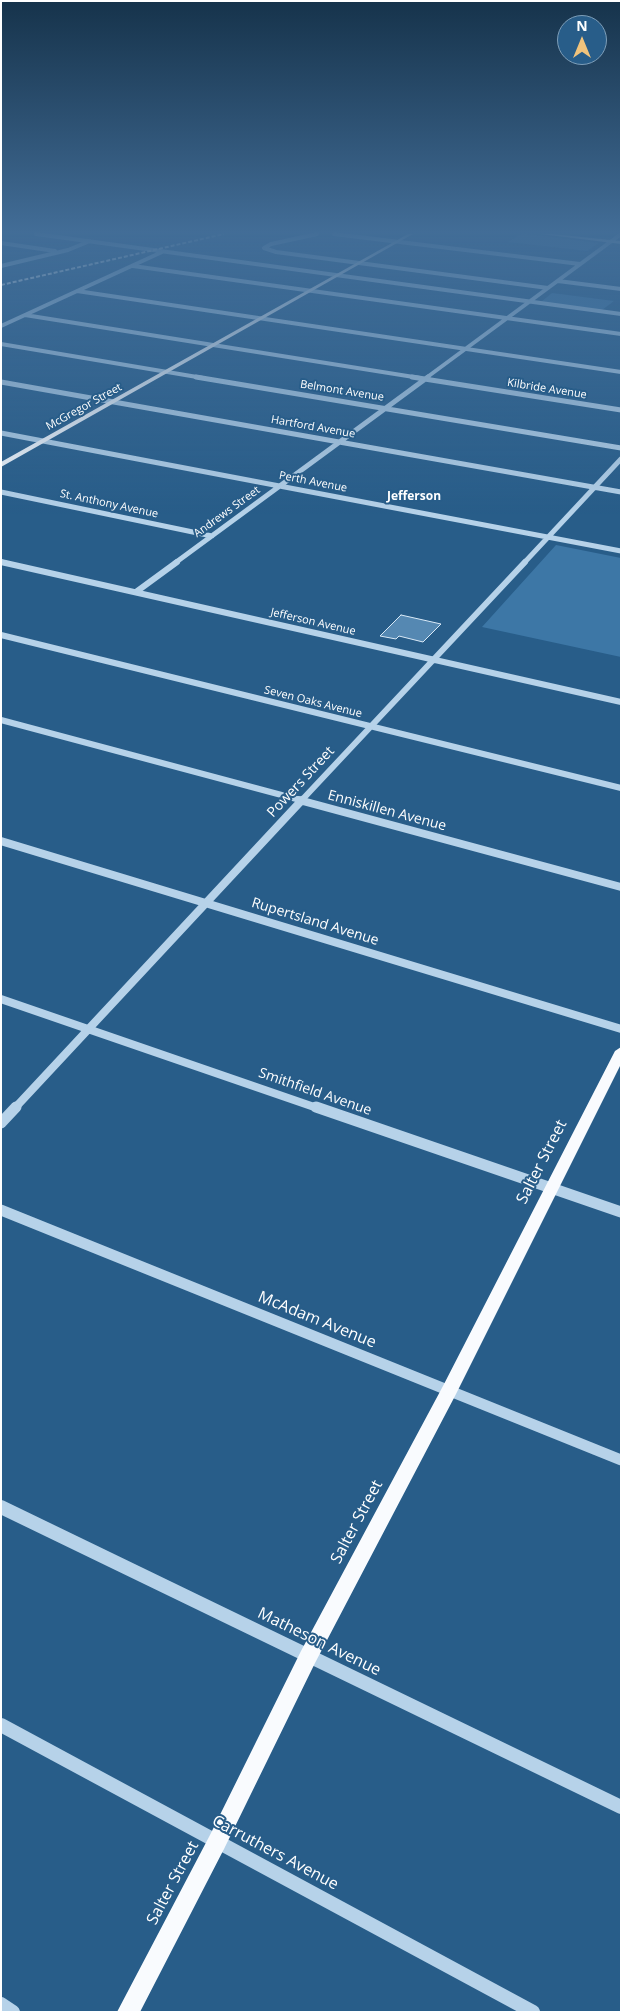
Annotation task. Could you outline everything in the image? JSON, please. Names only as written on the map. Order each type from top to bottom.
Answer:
[{"type":"main road","name":"McGregor Street","points":[[1,465],[243,328]]},
{"type":"main road","name":"Salter Street","points":[[128,2012],[217,1842],[308,1656],[448,1390],[621,1051]]},
{"type":"street","name":"Kilbride Avenue","points":[[107,328],[621,410]]},
{"type":"street","points":[[327,328],[621,372]]},
{"type":"street","name":"Andrews Street","points":[[136,592],[493,328]]},
{"type":"street","points":[[577,328],[621,334]]},
{"type":"street","name":"Belmont Avenue","points":[[1,344],[621,448]]},
{"type":"street","name":"Hartford Avenue","points":[[1,382],[621,492]]},
{"type":"street","name":"Perth Avenue","points":[[1,432],[621,551]]},
{"type":"street","name":"Powers Street","points":[[1,1123],[621,459]]},
{"type":"street","name":"St. Anthony Avenue","points":[[1,492],[212,536]]},
{"type":"street","name":"Jefferson Avenue","points":[[1,562],[621,702]]},
{"type":"street","name":"Seven Oaks Avenue","points":[[1,635],[621,788]]},
{"type":"street","name":"Enniskillen Avenue","points":[[1,720],[621,887]]},
{"type":"street","name":"Rupertsland Avenue","points":[[1,841],[621,1028]]},
{"type":"street","name":"Smithfield Avenue","points":[[1,999],[621,1212]]},
{"type":"street","name":"McAdam Avenue","points":[[1,1210],[621,1460]]},
{"type":"street","name":"Matheson Avenue","points":[[1,1507],[621,1807]]},
{"type":"street","name":"Carruthers Avenue","points":[[1,1725],[533,2012]]},
{"type":"street","points":[[1,2004],[13,2012]]},
{"type":"shaded area","points":[[556,545],[621,558],[621,657],[482,627]]},
{"type":"building","points":[[401,615],[441,624],[423,642],[399,636],[396,639],[380,636]]},
{"type":"district","name":"Jefferson","points":[[414,497]]}]
